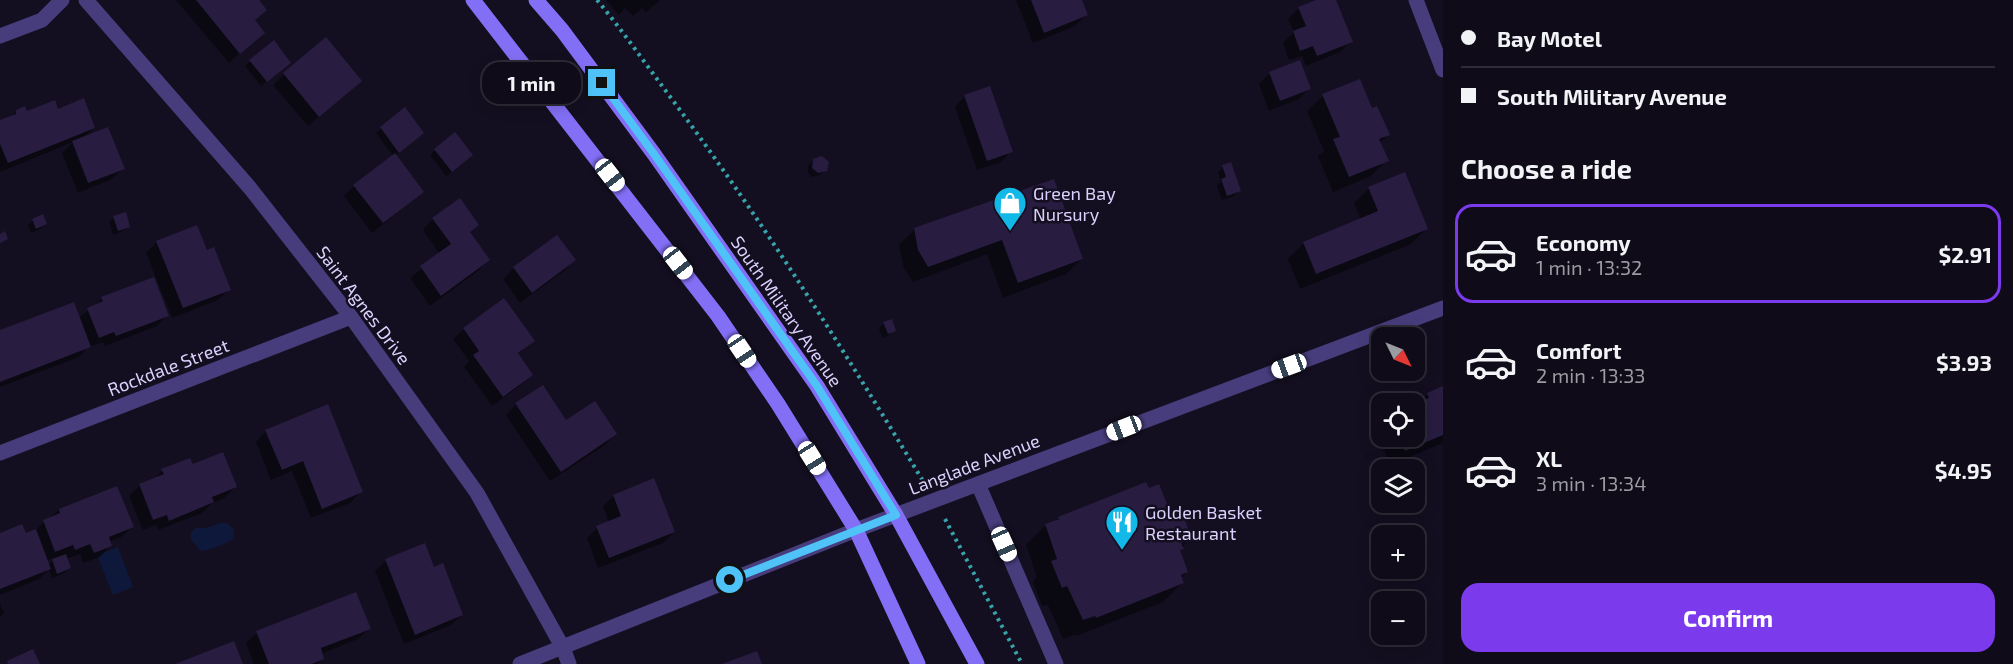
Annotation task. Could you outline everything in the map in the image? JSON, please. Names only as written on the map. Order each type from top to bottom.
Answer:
[{"type":"main road","points":[[473,0],[718,316],[778,404],[856,530],[918,664]]},
{"type":"main road","name":"South Military Avenue","points":[[536,0],[562,30],[654,154],[817,386],[896,515],[976,664]]},
{"type":"street","points":[[0,36],[42,20],[62,0]]},
{"type":"street","name":"Saint Agnes Drive","points":[[86,0],[250,188],[351,317],[477,493],[563,648],[569,664]]},
{"type":"street","points":[[1416,0],[1443,70]]},
{"type":"street","name":"Langlade Avenue","points":[[520,664],[856,530],[1443,308]]},
{"type":"street","name":"Rockdale Street","points":[[0,453],[351,317]]},
{"type":"street","points":[[978,484],[1056,664]]},
{"type":"path","points":[[597,0],[696,132],[761,224],[850,361],[959,542],[1022,664]]},
{"type":"water","points":[[227,523],[234,529],[233,539],[201,551],[191,540],[191,533],[195,528],[206,528]]},
{"type":"water","points":[[118,547],[133,587],[113,595],[97,555]]},
{"type":"building","points":[[196,0],[259,0],[267,10],[255,20],[265,33],[240,54]]},
{"type":"building","points":[[1031,0],[1082,0],[1088,15],[1044,33]]},
{"type":"building","points":[[1316,0],[1336,0],[1353,42],[1317,56],[1313,46],[1300,51],[1293,31],[1306,26],[1298,7]]},
{"type":"building","points":[[326,37],[362,81],[319,117],[283,73]]},
{"type":"building","points":[[274,40],[291,63],[267,82],[249,60]]},
{"type":"building","points":[[1300,60],[1311,89],[1280,101],[1269,72]]},
{"type":"building","points":[[1360,79],[1372,108],[1377,106],[1390,135],[1379,139],[1389,161],[1349,177],[1333,139],[1340,137],[1322,94]]},
{"type":"building","points":[[990,86],[1013,152],[987,161],[964,95]]},
{"type":"building","points":[[84,98],[95,128],[8,163],[0,144],[0,120],[16,114],[16,110],[25,106],[27,111],[55,100],[58,109]]},
{"type":"building","points":[[405,107],[424,133],[399,153],[380,127]]},
{"type":"building","points":[[108,127],[125,169],[88,183],[72,141]]},
{"type":"building","points":[[455,132],[473,155],[452,172],[434,149]]},
{"type":"building","points":[[395,153],[424,192],[383,223],[353,185]]},
{"type":"building","points":[[822,156],[829,162],[827,171],[818,173],[812,168],[813,159]]},
{"type":"building","points":[[1231,162],[1241,191],[1227,196],[1221,179],[1226,177],[1222,165]]},
{"type":"building","points":[[1405,172],[1428,229],[1316,274],[1303,242],[1378,211],[1368,187]]},
{"type":"building","points":[[1054,179],[1083,259],[1018,283],[1002,240],[928,267],[918,250],[914,228]]},
{"type":"building","points":[[460,198],[479,225],[470,232],[490,260],[441,296],[420,266],[451,244],[432,218]]},
{"type":"building","points":[[126,212],[130,227],[118,231],[113,216]]},
{"type":"building","points":[[43,214],[47,224],[36,229],[32,219]]},
{"type":"building","points":[[197,225],[207,250],[214,247],[231,290],[183,308],[156,241]]},
{"type":"building","points":[[5,231],[8,239],[0,243],[0,234]]},
{"type":"building","points":[[557,235],[576,260],[532,293],[513,267]]},
{"type":"building","points":[[154,277],[169,316],[116,336],[114,332],[99,338],[87,308],[103,301],[101,297]]},
{"type":"building","points":[[504,298],[535,341],[518,353],[533,375],[503,397],[473,355],[479,351],[463,328]]},
{"type":"building","points":[[74,302],[91,347],[0,382],[0,330]]},
{"type":"building","points":[[892,319],[896,331],[888,334],[883,322]]},
{"type":"building","points":[[543,385],[566,420],[595,401],[617,434],[561,472],[515,403]]},
{"type":"building","points":[[1443,386],[1443,435],[1425,443],[1425,400],[1429,398],[1427,393]]},
{"type":"building","points":[[328,404],[363,492],[322,509],[303,461],[282,470],[265,430]]},
{"type":"building","points":[[223,452],[237,487],[212,497],[214,502],[169,521],[167,515],[153,520],[139,484],[164,474],[161,469],[190,458],[193,464]]},
{"type":"building","points":[[654,478],[675,532],[609,558],[596,526],[621,516],[613,495]]},
{"type":"building","points":[[1146,482],[1149,488],[1159,484],[1173,519],[1183,515],[1192,539],[1181,543],[1184,549],[1180,550],[1188,572],[1181,575],[1184,583],[1096,618],[1095,616],[1083,620],[1067,586],[1062,588],[1051,561],[1057,559],[1045,524]]},
{"type":"building","points":[[117,486],[134,527],[109,537],[112,546],[94,553],[90,544],[75,550],[73,545],[55,552],[43,520],[60,513],[59,509]]},
{"type":"building","points":[[22,524],[26,533],[36,529],[51,569],[0,589],[0,533]]},
{"type":"building","points":[[425,543],[434,567],[443,563],[463,615],[415,635],[385,559]]},
{"type":"building","points":[[66,554],[71,568],[57,574],[52,559]]},
{"type":"building","points":[[356,592],[371,629],[321,648],[324,659],[312,664],[269,664],[256,631]]},
{"type":"building","points":[[234,641],[243,664],[175,664]]},
{"type":"building","points":[[33,649],[40,664],[8,664],[7,661]]},
{"type":"building","points":[[757,651],[762,664],[722,664]]},
{"type":"place","name":"Green Bay Nursury","points":[[1010,232]]},
{"type":"place","name":"Golden Basket Restaurant","points":[[1122,551]]},
{"type":"route","points":[[602,83],[817,386],[896,515],[730,580]]}]
